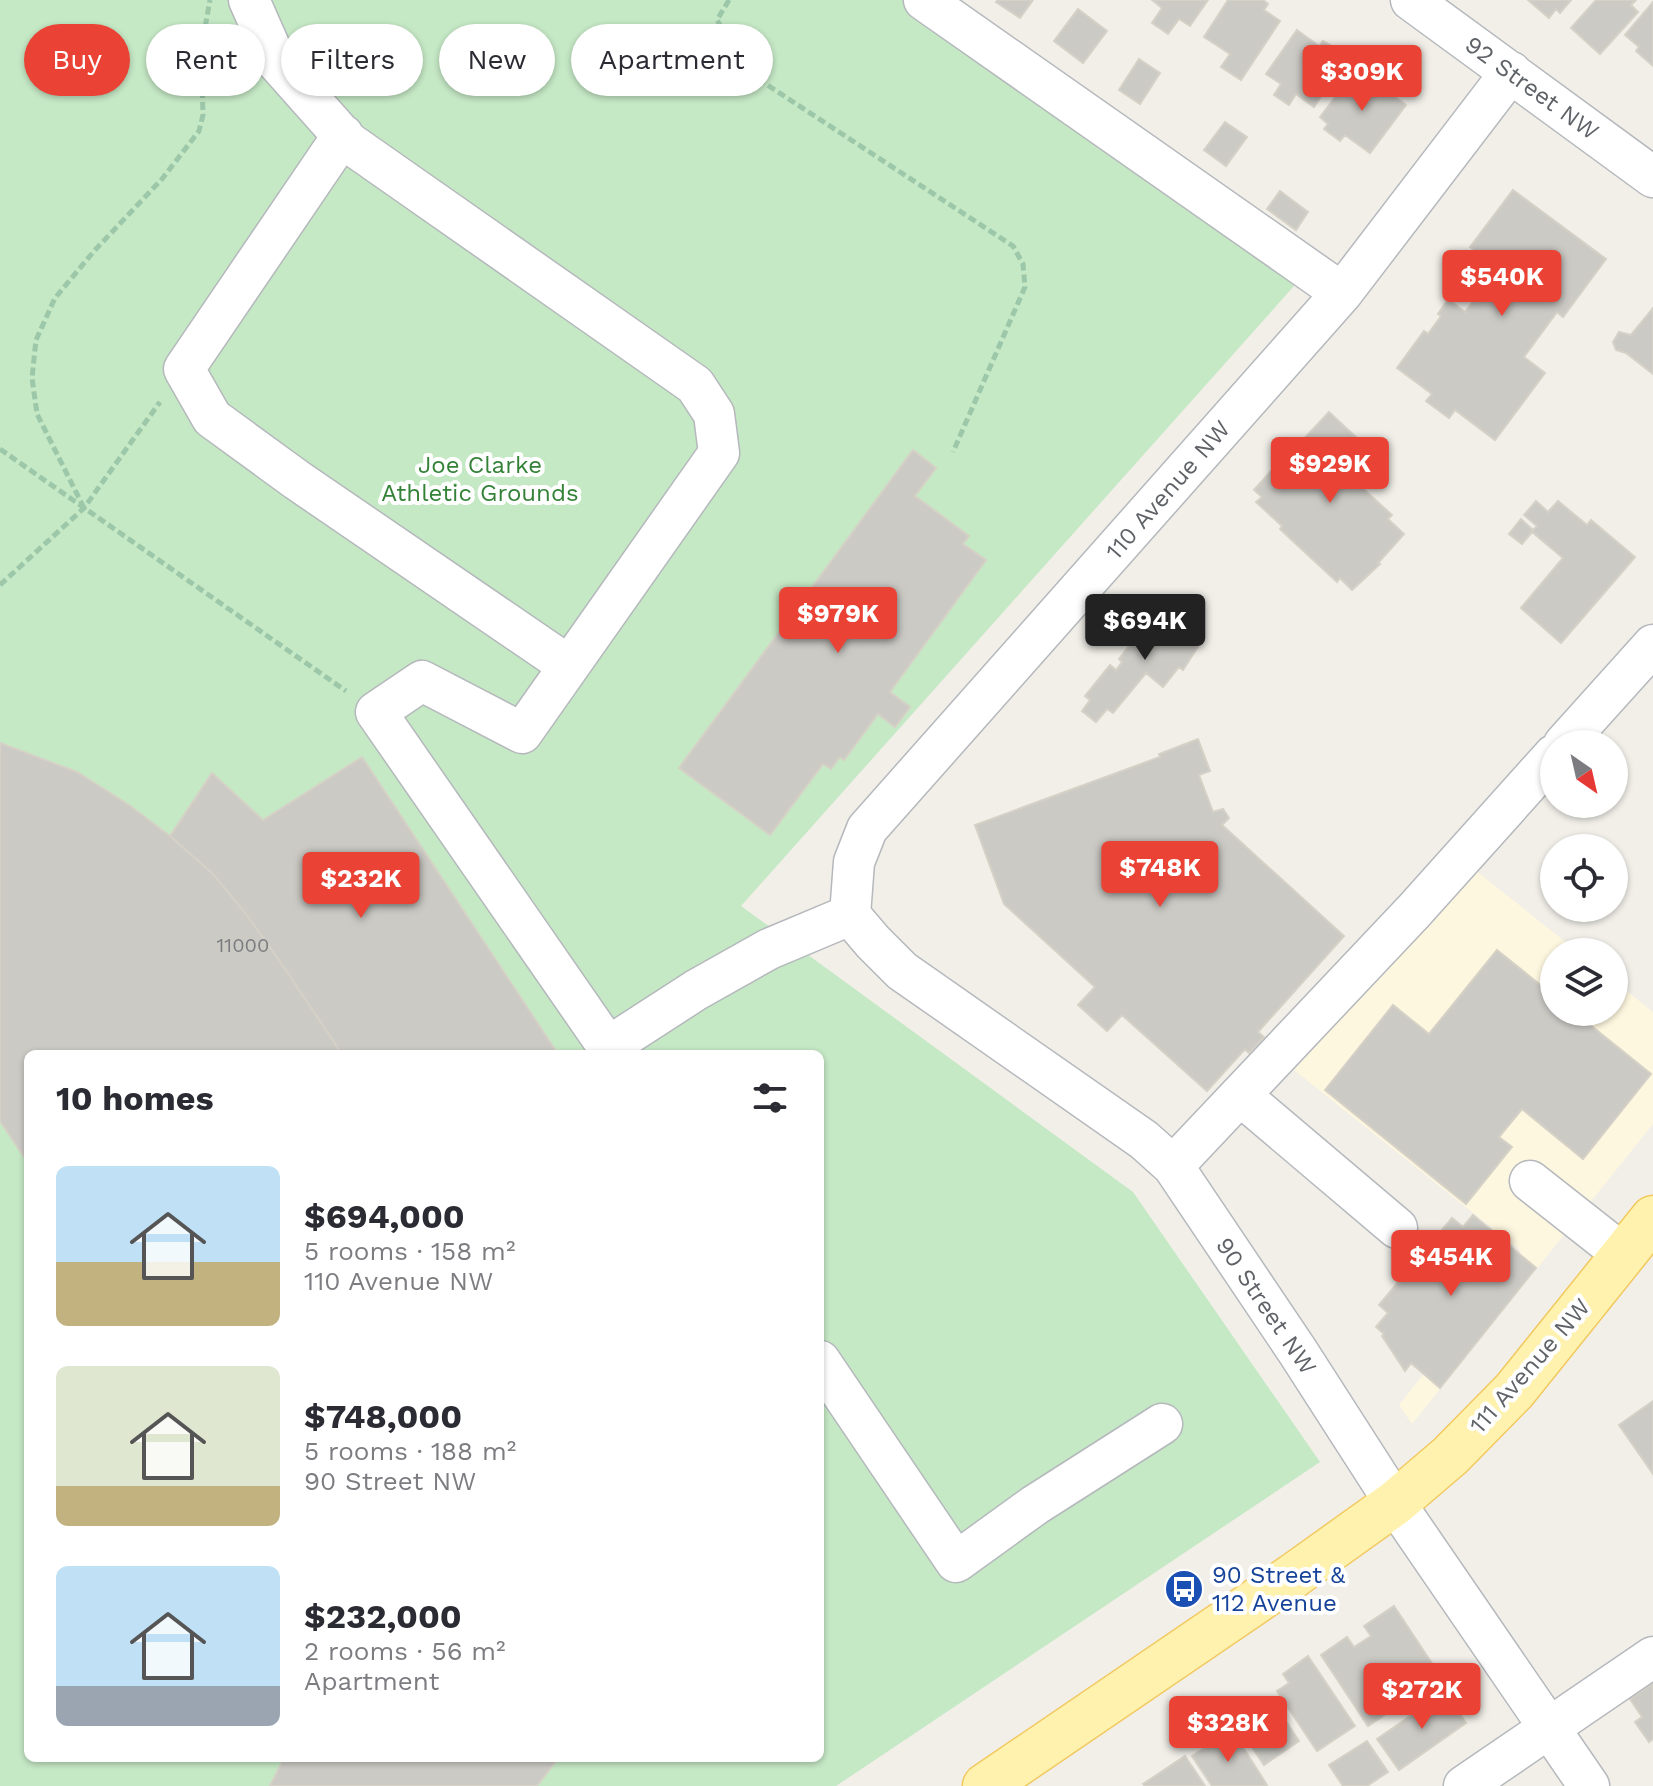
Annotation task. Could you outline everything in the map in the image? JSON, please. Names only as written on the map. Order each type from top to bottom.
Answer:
[{"type":"main road","name":"111 Avenue NW","points":[[985,1786],[1395,1503],[1450,1456],[1514,1391],[1653,1218]]},
{"type":"street","points":[[249,0],[276,61],[348,142],[695,385],[714,414],[719,453],[522,733],[422,681],[376,712],[610,1050]]},
{"type":"street","points":[[924,0],[1342,293]]},
{"type":"street","name":"92 Street NW","points":[[1411,0],[1653,177]]},
{"type":"street","name":"110 Avenue NW","points":[[850,915],[854,862],[867,829],[1342,293],[1511,72]]},
{"type":"street","points":[[343,135],[184,369],[212,418],[297,480],[569,666]]},
{"type":"street","points":[[1577,730],[1653,645]]},
{"type":"street","points":[[1173,1166],[1414,911],[1540,771]]},
{"type":"street","points":[[612,1050],[696,990],[769,949],[850,915]]},
{"type":"street","name":"90 Street NW","points":[[850,915],[902,971],[1144,1140],[1173,1166],[1395,1503],[1589,1786]]},
{"type":"street","points":[[1240,1095],[1397,1228]]},
{"type":"street","points":[[1530,1181],[1624,1255]]},
{"type":"street","points":[[824,1367],[956,1562],[1035,1505],[1162,1424]]},
{"type":"street","points":[[1464,1786],[1653,1657]]},
{"type":"path","points":[[729,0],[717,20],[749,73],[1013,246],[1023,264],[1025,287],[953,452]]},
{"type":"path","points":[[84,508],[37,414],[32,378],[36,340],[55,298],[162,179],[199,131],[203,115],[201,50],[209,2]]},
{"type":"path","points":[[0,585],[84,508],[184,369]]},
{"type":"path","points":[[0,449],[376,712]]},
{"type":"shaded area","points":[[1475,870],[1560,938],[1540,938],[1540,1026],[1628,1026],[1628,992],[1653,1012],[1653,1124],[1412,1424],[1399,1405],[1521,1251],[1294,1070]]},
{"type":"green space","name":"Joe Clarke Athletic Grounds","points":[[0,0],[907,0],[1302,277],[741,906],[1133,1192],[1320,1462],[836,1786],[0,1786]]},
{"type":"building","points":[[1033,0],[1020,18],[996,2]]},
{"type":"building","points":[[1152,0],[1208,0],[1190,26],[1179,19],[1168,34],[1152,23],[1162,8]]},
{"type":"building","points":[[1228,0],[1263,0],[1268,4],[1264,10],[1280,21],[1241,80],[1221,67],[1230,54],[1204,37]]},
{"type":"building","points":[[1528,0],[1571,0],[1560,13],[1556,9],[1549,18]]},
{"type":"building","points":[[1596,0],[1636,0],[1631,5],[1638,12],[1600,54],[1571,28]]},
{"type":"building","points":[[1653,2],[1653,66],[1636,51],[1639,47],[1625,35]]},
{"type":"building","points":[[1078,9],[1107,31],[1083,63],[1054,41]]},
{"type":"building","points":[[1297,30],[1319,46],[1323,41],[1330,45],[1326,51],[1344,62],[1314,107],[1296,94],[1289,105],[1274,95],[1281,84],[1266,74]]},
{"type":"building","points":[[1139,59],[1160,73],[1140,104],[1119,90]]},
{"type":"building","points":[[1352,75],[1366,86],[1371,79],[1406,105],[1370,153],[1345,135],[1340,141],[1324,129],[1328,124],[1320,117]]},
{"type":"building","points":[[1225,122],[1247,137],[1226,166],[1204,150]]},
{"type":"building","points":[[1513,190],[1606,259],[1563,317],[1557,312],[1524,357],[1545,373],[1495,440],[1455,410],[1449,418],[1426,401],[1432,394],[1397,368],[1424,331],[1428,334],[1448,299],[1465,312],[1498,268],[1470,247]]},
{"type":"building","points":[[1280,191],[1308,212],[1296,230],[1267,209]]},
{"type":"building","points":[[1653,308],[1653,374],[1626,353],[1616,350],[1613,342],[1619,332],[1631,335]]},
{"type":"building","points":[[1329,412],[1372,452],[1349,476],[1392,515],[1388,519],[1404,534],[1380,564],[1352,590],[1340,578],[1337,582],[1280,529],[1282,526],[1256,502],[1262,497],[1254,490],[1297,447],[1318,467],[1322,462],[1301,442]]},
{"type":"building","points":[[913,450],[936,468],[915,496],[969,536],[963,544],[986,560],[890,692],[910,707],[895,727],[878,714],[844,760],[840,757],[831,769],[823,764],[770,835],[679,768]]},
{"type":"building","points":[[1536,501],[1548,512],[1558,501],[1587,525],[1591,520],[1635,557],[1561,643],[1521,608],[1563,558],[1532,532],[1522,544],[1509,534],[1521,519],[1533,530],[1537,526],[1524,515]]},
{"type":"building","points":[[1161,605],[1203,639],[1183,670],[1179,667],[1163,687],[1146,673],[1113,713],[1107,709],[1096,722],[1082,711],[1090,700],[1085,696],[1110,665],[1116,670],[1122,662],[1119,659]]},
{"type":"building","points":[[1198,739],[1210,771],[1199,775],[1213,812],[1223,809],[1229,818],[1222,825],[1344,936],[1258,1032],[1264,1037],[1249,1053],[1245,1049],[1207,1091],[1122,1015],[1107,1031],[1078,1005],[1095,987],[1004,904],[975,825],[1160,757],[1159,754]]},
{"type":"building","points":[[0,743],[77,772],[170,836],[212,773],[263,820],[362,757],[555,1050],[24,1050],[24,1157],[0,1121]]},
{"type":"building","points":[[362,757],[555,1050],[339,1050],[246,914],[213,874],[170,836],[212,773],[263,820]]},
{"type":"building","points":[[1497,950],[1540,985],[1540,1026],[1591,1026],[1651,1074],[1583,1159],[1522,1109],[1499,1137],[1512,1147],[1466,1204],[1325,1090],[1393,1005],[1429,1034]]},
{"type":"building","points":[[1473,1215],[1536,1268],[1440,1388],[1411,1363],[1405,1371],[1382,1336],[1384,1334],[1376,1327],[1388,1313],[1379,1305],[1452,1218],[1463,1227]]},
{"type":"building","points":[[1653,1401],[1653,1474],[1619,1425]]},
{"type":"building","points":[[1394,1606],[1441,1677],[1368,1726],[1321,1655],[1347,1637],[1354,1647],[1371,1636],[1364,1626]]},
{"type":"building","points":[[1308,1656],[1355,1726],[1317,1751],[1277,1691],[1289,1683],[1283,1674]]},
{"type":"building","points":[[1653,1683],[1653,1739],[1649,1742],[1635,1722],[1642,1717],[1630,1699]]},
{"type":"building","points":[[1445,1692],[1466,1723],[1399,1770],[1377,1739]]},
{"type":"building","points":[[1274,1703],[1299,1741],[1264,1765],[1238,1726],[1249,1719],[1246,1715],[1259,1707],[1262,1711]]},
{"type":"building","points":[[1232,1730],[1267,1785],[1212,1786],[1192,1756]]},
{"type":"building","points":[[1367,1741],[1388,1772],[1367,1786],[1343,1786],[1329,1765]]},
{"type":"building","points":[[1185,1756],[1205,1786],[1143,1784]]},
{"type":"building","points":[[282,1762],[555,1762],[537,1786],[270,1786]]},
{"type":"place","name":"90 Street & 112 Avenue","points":[[1184,1589]]}]
